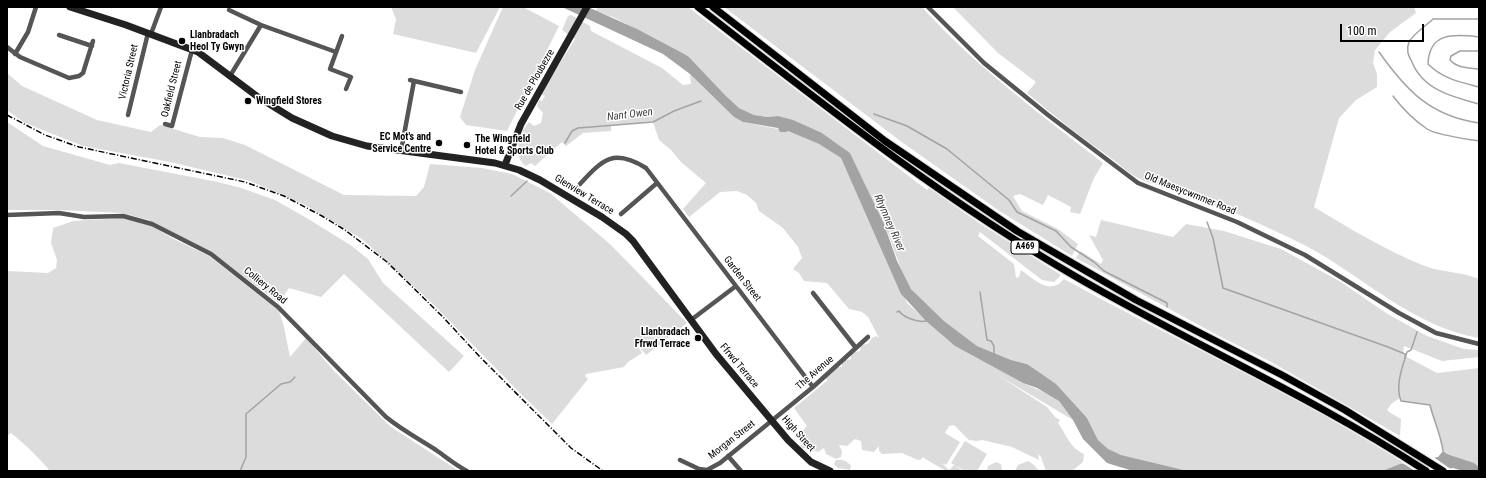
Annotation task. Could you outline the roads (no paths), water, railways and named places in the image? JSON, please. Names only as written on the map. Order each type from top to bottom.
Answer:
[{"type":"main road","name":"A469","points":[[698,7],[878,147],[1016,241],[1074,276],[1283,387],[1381,443],[1426,471]]},
{"type":"main road","name":"A469","points":[[713,7],[885,141],[1017,230],[1130,296],[1282,374],[1393,438],[1443,471]]},
{"type":"street","points":[[15,54],[28,32],[36,7]]},
{"type":"street","name":"Glenview Terrace","points":[[70,7],[192,50],[206,57],[258,97],[308,126],[356,144],[505,165],[540,180],[602,217],[626,234],[643,253],[692,322]]},
{"type":"street","name":"Victoria Street","points":[[128,115],[149,34],[161,7]]},
{"type":"street","name":"Rue de Ploubezre","points":[[505,165],[521,124],[588,7]]},
{"type":"street","name":"Old Maesycwmmer Road","points":[[928,7],[984,63],[1048,115],[1138,183],[1237,222],[1305,254],[1400,313],[1436,333],[1479,344]]},
{"type":"street","points":[[229,10],[261,25],[336,52]]},
{"type":"street","points":[[230,76],[261,25]]},
{"type":"street","points":[[7,47],[15,54],[69,78],[75,78],[83,73],[92,43],[59,35]]},
{"type":"street","points":[[342,36],[330,69],[351,77],[346,89]]},
{"type":"street","name":"Oakfield Street","points":[[165,124],[172,126],[192,50]]},
{"type":"street","points":[[401,151],[412,80],[461,92]]},
{"type":"street","name":"Garden Street","points":[[580,184],[594,169],[605,161],[617,158],[632,159],[646,168],[812,387]]},
{"type":"street","points":[[621,214],[657,183]]},
{"type":"street","name":"Colliery Road","points":[[7,215],[59,213],[84,217],[123,216],[152,224],[211,254],[278,307],[386,417],[402,430],[436,450],[451,463],[467,471]]},
{"type":"street","points":[[692,322],[736,286]]},
{"type":"street","points":[[813,293],[856,348]]},
{"type":"street","name":"Ffrwd Terrace","points":[[692,322],[716,354],[772,420]]},
{"type":"street","name":"The Avenue","points":[[772,420],[868,337]]},
{"type":"street","name":"Morgan Street","points":[[680,460],[699,469],[707,470],[728,456],[772,420]]},
{"type":"street","name":"High Street","points":[[772,420],[798,451],[814,464],[830,471]]},
{"type":"street","points":[[728,456],[741,471]]},
{"type":"waterway","points":[[1479,19],[1433,19],[1411,39],[1408,45],[1409,57],[1417,72],[1431,86],[1449,95],[1479,104]]},
{"type":"waterway","points":[[1479,37],[1461,35],[1444,37],[1433,46],[1429,54],[1428,64],[1446,77],[1479,87]]},
{"type":"waterway","points":[[1479,51],[1460,51],[1451,56],[1450,60],[1456,65],[1479,69]]},
{"type":"waterway","points":[[1379,52],[1399,78],[1421,99],[1446,114],[1479,123]]},
{"type":"waterway","points":[[1393,96],[1408,114],[1427,129],[1444,135],[1479,141]]},
{"type":"waterway","name":"Nant Owen","points":[[565,143],[572,131],[578,128],[653,122],[674,111],[701,101]]},
{"type":"waterway","points":[[874,114],[907,126],[947,149],[1009,200],[1017,212],[1056,231],[1071,247],[1094,262],[1104,271],[1167,303],[1167,307]]},
{"type":"waterway","name":"Nant Owen","points":[[511,196],[527,181]]},
{"type":"waterway","points":[[1207,222],[1213,238],[1223,288],[1388,347],[1405,354],[1405,358]]},
{"type":"waterway","points":[[980,292],[987,340],[991,341],[994,346],[994,354]]},
{"type":"waterway","points":[[897,312],[899,311],[911,319],[926,321]]},
{"type":"waterway","points":[[1417,332],[1411,350],[1407,352],[1401,371],[1399,395],[1401,401],[1430,405],[1441,439],[1443,451]]},
{"type":"waterway","name":"Nant Owen","points":[[240,471],[246,457],[246,414],[281,384],[290,382],[295,377]]},
{"type":"railway","points":[[7,115],[45,135],[79,147],[245,182],[284,196],[322,216],[345,230],[387,262],[571,448],[603,471]]},
{"type":"place","name":"Llanbradach Heol Ty Gwyn","points":[[182,41]]},
{"type":"place","name":"Wingfield Stores","points":[[248,101]]},
{"type":"place","name":"EC Mot's and Service Centre","points":[[439,143]]},
{"type":"place","name":"The Wingfield Hotel & Sports Club","points":[[467,145]]},
{"type":"place","name":"Llanbradach Ffrwd Terrace","points":[[698,338]]},
{"type":"water label","name":"Rhymney River","points":[[889,223]]}]
